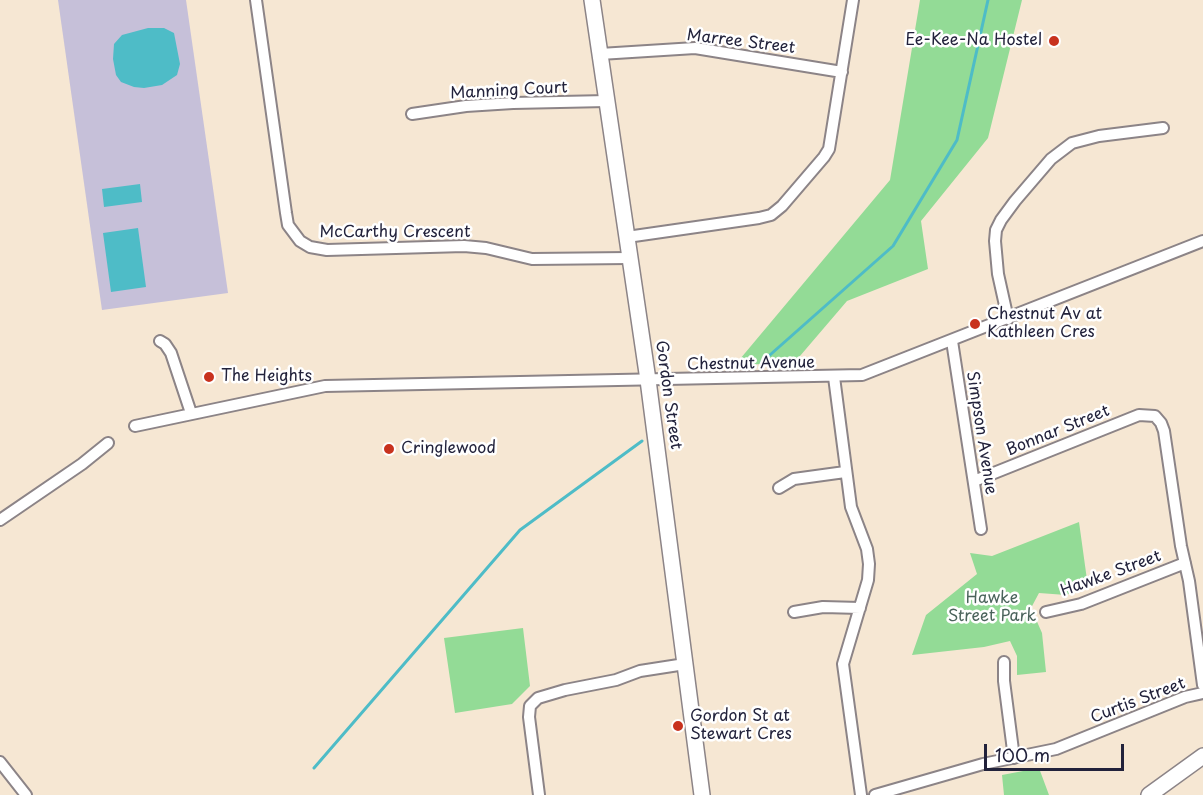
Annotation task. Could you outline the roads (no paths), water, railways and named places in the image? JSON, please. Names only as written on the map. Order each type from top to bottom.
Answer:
[{"type":"street","name":"McCarthy Crescent","points":[[256,0],[288,225],[300,241],[310,247],[327,250],[464,246],[486,248],[532,259],[629,258]]},
{"type":"street","name":"Gordon Street","points":[[592,0],[648,380],[702,795]]},
{"type":"street","points":[[627,237],[759,218],[777,211],[829,149],[853,0]]},
{"type":"street","name":"Marree Street","points":[[600,54],[694,48],[842,72]]},
{"type":"street","name":"Manning Court","points":[[412,114],[466,106],[607,101]]},
{"type":"street","points":[[1008,319],[998,274],[995,242],[996,231],[1001,220],[1015,201],[1050,159],[1072,142],[1099,136],[1163,128]]},
{"type":"street","name":"Chestnut Avenue","points":[[135,426],[325,386],[862,375],[1203,241]]},
{"type":"street","points":[[160,341],[171,353],[191,413]]},
{"type":"street","name":"Simpson Avenue","points":[[952,341],[981,529]]},
{"type":"street","points":[[834,377],[851,507],[867,549],[869,564],[868,580],[843,658],[861,795]]},
{"type":"street","name":"Bonnar Street","points":[[974,481],[1139,415],[1155,417],[1161,423],[1164,431],[1185,563]]},
{"type":"street","points":[[0,520],[82,464],[108,443]]},
{"type":"street","points":[[778,488],[795,479],[845,472]]},
{"type":"street","points":[[1185,563],[1201,659],[1203,685]]},
{"type":"street","name":"Hawke Street","points":[[1047,612],[1082,603],[1185,563]]},
{"type":"street","points":[[794,612],[824,607],[860,608]]},
{"type":"street","points":[[1004,662],[1004,681],[1014,758]]},
{"type":"street","points":[[539,795],[529,717],[530,706],[538,698],[616,680],[640,672],[684,664]]},
{"type":"street","name":"Curtis Street","points":[[876,795],[983,764],[1056,749],[1185,697],[1203,693]]},
{"type":"street","points":[[1149,795],[1203,756]]},
{"type":"street","points":[[0,762],[26,795]]},
{"type":"water","points":[[148,28],[164,28],[174,33],[180,64],[177,75],[162,85],[134,87],[121,82],[116,75],[113,59],[114,44],[122,35]]},
{"type":"water","points":[[140,184],[142,202],[104,207],[102,189]]},
{"type":"water","points":[[138,228],[146,287],[111,292],[103,233]]},
{"type":"waterway","points":[[762,362],[893,246],[957,140],[988,0]]},
{"type":"waterway","points":[[314,768],[520,530],[642,441]]},
{"type":"place","name":"Ee-Kee-Na Hostel","points":[[1054,41]]},
{"type":"place","name":"Chestnut Av at Kathleen Cres","points":[[975,324]]},
{"type":"place","name":"The Heights","points":[[209,377]]},
{"type":"place","name":"Cringlewood","points":[[389,449]]},
{"type":"place","name":"Gordon St at Stewart Cres","points":[[678,726]]},
{"type":"park label","name":"Hawke Street Park","points":[[992,608]]}]
